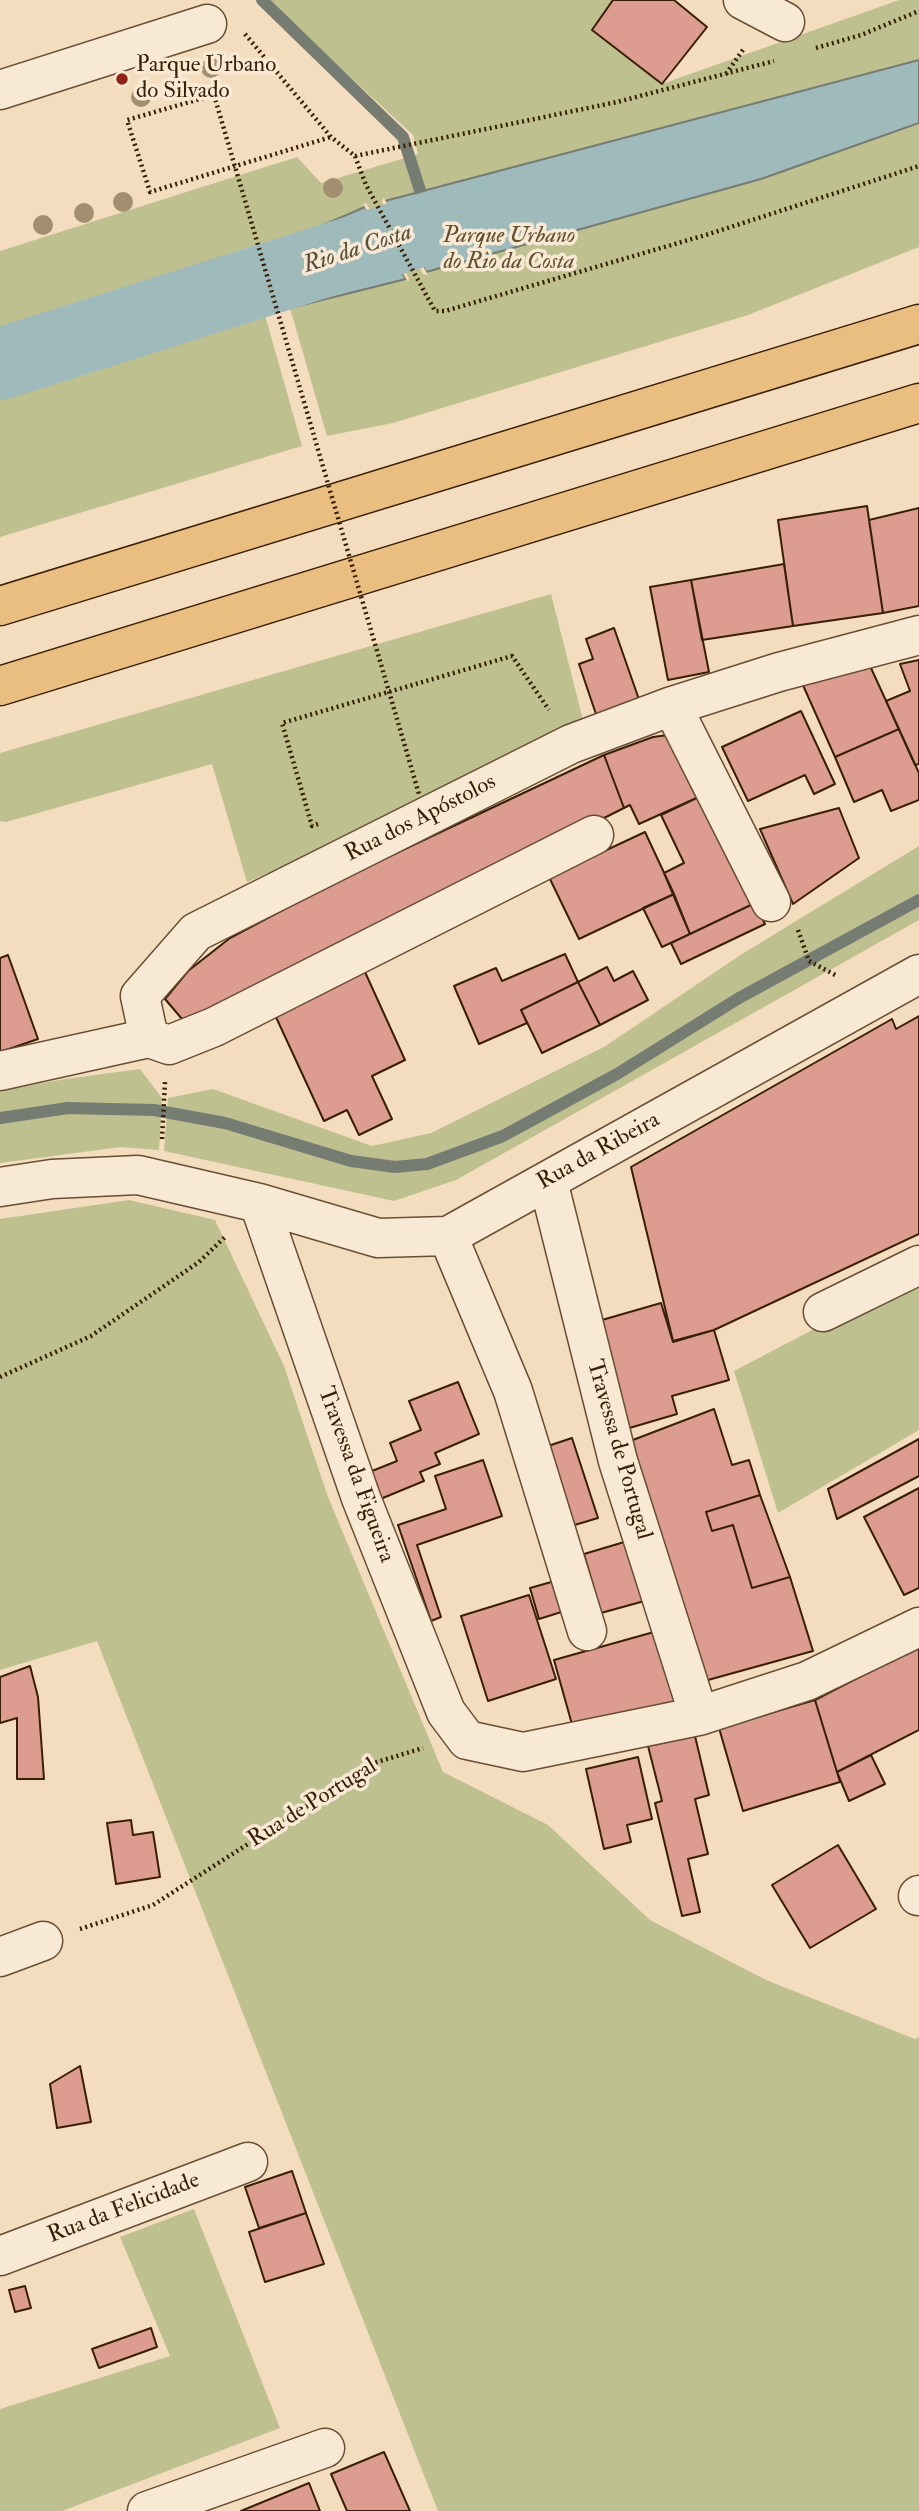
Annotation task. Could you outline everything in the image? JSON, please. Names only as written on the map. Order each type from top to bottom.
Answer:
[{"type":"highway","points":[[0,606],[919,324]]},
{"type":"highway","points":[[0,686],[919,404]]},
{"type":"street","points":[[743,0],[792,44]]},
{"type":"street","points":[[0,90],[225,27]]},
{"type":"street","name":"Rua dos Apóstolos","points":[[149,1038],[140,996],[196,932],[571,744],[672,706],[779,672],[919,635]]},
{"type":"street","points":[[672,706],[771,902]]},
{"type":"street","points":[[0,1071],[149,1038],[169,1045],[215,1027],[594,835]]},
{"type":"street","name":"Rua da Ribeira","points":[[0,1187],[52,1179],[138,1175],[259,1203],[378,1238],[448,1236],[919,974]]},
{"type":"street","name":"Travessa de Portugal","points":[[548,1181],[618,1461],[699,1716]]},
{"type":"street","name":"Travessa da Figueira","points":[[259,1203],[361,1498],[446,1712],[467,1740]]},
{"type":"street","points":[[448,1236],[513,1391],[587,1632]]},
{"type":"street","points":[[823,1312],[919,1265]]},
{"type":"street","points":[[467,1740],[523,1752],[699,1716],[807,1681],[919,1627]]},
{"type":"street","points":[[0,1957],[43,1941]]},
{"type":"street","name":"Rua da Felicidade","points":[[0,2256],[248,2162]]},
{"type":"street","points":[[147,2511],[325,2448]]},
{"type":"path","points":[[355,156],[617,102],[792,44],[861,35],[919,12]]},
{"type":"path","points":[[225,27],[331,137],[355,156],[366,185],[435,311],[445,311],[709,234],[919,166]]},
{"type":"path","points":[[331,137],[291,148],[240,164],[227,168],[150,192],[127,120],[214,95],[225,135],[229,148],[233,161],[237,174],[260,254],[288,346],[419,794],[406,798]]},
{"type":"path","points":[[326,822],[312,826],[282,723],[512,656],[571,744]]},
{"type":"path","points":[[771,902],[791,917],[803,939],[809,961],[844,981],[865,1004]]},
{"type":"path","points":[[162,1150],[166,1087]]},
{"type":"path","points":[[0,1377],[91,1336],[199,1262],[259,1203]]},
{"type":"path","name":"Rua de Portugal","points":[[43,1941],[153,1905],[374,1763],[426,1746],[467,1740]]},
{"type":"green space","name":"Parque Urbano do Rio da Costa","points":[[267,0],[613,0],[592,30],[662,84],[899,0],[919,0],[919,247],[748,315],[393,423],[327,436],[290,308],[355,291],[337,219],[272,247],[0,334],[0,251],[297,157],[321,183],[418,154],[413,135]]},
{"type":"green space","points":[[265,315],[302,446],[0,537],[0,391]]},
{"type":"green space","points":[[551,594],[584,724],[438,800],[247,882],[212,764],[6,822],[0,821],[0,753]]},
{"type":"green space","points":[[919,846],[919,920],[456,1180],[394,1201],[164,1151],[168,1098],[213,1089],[372,1146],[431,1133],[604,1047],[742,954]]},
{"type":"green space","points":[[140,1069],[162,1098],[159,1150],[121,1147],[0,1163],[0,1091]]},
{"type":"green space","points":[[129,1200],[215,1220],[284,1366],[328,1497],[443,1772],[548,1825],[650,1920],[766,1980],[915,2039],[919,2037],[919,2511],[438,2511],[97,1641],[0,1670],[0,1219]]},
{"type":"green space","points":[[919,1274],[919,1430],[778,1513],[734,1371]]},
{"type":"green space","points":[[194,2209],[280,2428],[62,2511],[0,2511],[0,2409],[170,2356],[120,2237]]},
{"type":"water","points":[[919,60],[919,123],[761,179],[426,272],[385,201]]},
{"type":"water","points":[[365,207],[406,279],[290,308],[272,247]]},
{"type":"water","points":[[248,254],[265,315],[0,391],[0,334]]},
{"type":"pier","points":[[383,198],[428,275],[423,274],[382,202]]},
{"type":"pier","points":[[366,203],[409,278],[408,282],[363,204]]},
{"type":"building","points":[[613,0],[674,0],[707,27],[662,84],[592,30]]},
{"type":"building","points":[[867,506],[883,613],[793,626],[778,520]]},
{"type":"building","points":[[919,508],[919,606],[883,613],[869,520]]},
{"type":"building","points":[[784,564],[793,626],[702,640],[691,580]]},
{"type":"building","points":[[691,580],[709,672],[668,680],[650,587]]},
{"type":"building","points":[[614,628],[642,708],[599,723],[579,664],[593,659],[586,639]]},
{"type":"building","points":[[865,655],[899,729],[835,757],[802,683]]},
{"type":"building","points":[[919,660],[919,764],[915,765],[886,701],[910,691],[900,664]]},
{"type":"building","points":[[801,711],[835,784],[814,794],[805,775],[748,801],[722,747]]},
{"type":"building","points":[[899,729],[919,773],[919,800],[891,811],[882,790],[854,802],[835,757]]},
{"type":"building","points":[[668,735],[703,795],[639,824],[630,805],[624,808],[604,755],[653,737]]},
{"type":"building","points":[[604,755],[624,808],[188,1026],[165,999],[188,971],[230,938],[339,880]]},
{"type":"building","points":[[703,795],[755,903],[690,934],[664,873],[684,863],[661,815]]},
{"type":"building","points":[[839,808],[859,858],[793,904],[760,829]]},
{"type":"building","points":[[645,832],[674,894],[579,939],[549,877]]},
{"type":"building","points":[[674,894],[690,934],[662,947],[643,908]]},
{"type":"building","points":[[755,903],[765,924],[681,964],[671,943]]},
{"type":"building","points":[[565,954],[578,982],[521,1010],[527,1023],[479,1044],[454,986],[496,968],[502,981]]},
{"type":"building","points":[[8,955],[38,1039],[0,1052],[0,958]]},
{"type":"building","points":[[360,961],[405,1060],[372,1076],[392,1119],[359,1135],[347,1110],[324,1121],[269,1002]]},
{"type":"building","points":[[607,967],[614,981],[633,971],[648,1000],[600,1025],[578,982]]},
{"type":"building","points":[[578,982],[600,1025],[542,1053],[521,1010]]},
{"type":"building","points":[[919,1016],[919,1234],[714,1330],[673,1341],[631,1167],[892,1019],[896,1029]]},
{"type":"building","points":[[661,1303],[673,1342],[714,1330],[729,1380],[672,1396],[677,1414],[626,1429],[595,1322]]},
{"type":"building","points":[[458,1382],[479,1434],[435,1453],[440,1464],[420,1472],[424,1481],[378,1500],[367,1473],[397,1461],[390,1443],[421,1430],[409,1401]]},
{"type":"building","points":[[714,1409],[732,1465],[749,1460],[760,1495],[706,1512],[712,1531],[733,1525],[752,1588],[790,1577],[813,1651],[697,1683],[625,1443]]},
{"type":"building","points":[[572,1438],[598,1518],[568,1527],[542,1448]]},
{"type":"building","points":[[919,1439],[919,1476],[837,1519],[828,1489]]},
{"type":"building","points":[[483,1460],[502,1516],[417,1545],[441,1617],[431,1621],[398,1525],[446,1509],[435,1476]]},
{"type":"building","points":[[919,1488],[919,1588],[904,1595],[864,1517]]},
{"type":"building","points":[[760,1495],[790,1577],[752,1588],[733,1525],[712,1531],[706,1512]]},
{"type":"building","points":[[631,1540],[648,1600],[601,1613],[584,1554]]},
{"type":"building","points":[[562,1579],[571,1609],[539,1619],[530,1588]]},
{"type":"building","points":[[529,1595],[556,1679],[488,1701],[461,1616]]},
{"type":"building","points":[[661,1630],[680,1700],[573,1728],[554,1660]]},
{"type":"building","points":[[919,1646],[919,1730],[837,1772],[815,1700]]},
{"type":"building","points":[[30,1666],[38,1697],[44,1779],[17,1779],[17,1718],[0,1723],[0,1677]]},
{"type":"building","points":[[815,1700],[840,1782],[743,1811],[719,1728]]},
{"type":"building","points":[[695,1736],[709,1795],[695,1799],[708,1854],[688,1859],[700,1912],[682,1916],[655,1803],[662,1801],[648,1746]]},
{"type":"building","points":[[871,1755],[885,1784],[849,1801],[837,1772]]},
{"type":"building","points":[[638,1757],[652,1819],[627,1825],[631,1842],[604,1849],[586,1769]]},
{"type":"building","points":[[131,1820],[133,1835],[153,1832],[160,1877],[116,1884],[107,1823]]},
{"type":"building","points":[[838,1845],[876,1909],[810,1948],[772,1885]]},
{"type":"building","points":[[80,2066],[91,2122],[57,2128],[50,2084]]},
{"type":"building","points":[[292,2171],[306,2213],[259,2228],[245,2187]]},
{"type":"building","points":[[306,2213],[324,2264],[265,2282],[249,2232]]},
{"type":"building","points":[[25,2286],[31,2308],[15,2312],[9,2290]]},
{"type":"building","points":[[151,2328],[157,2347],[99,2368],[92,2349]]},
{"type":"building","points":[[384,2452],[410,2511],[347,2511],[331,2474]]},
{"type":"building","points":[[309,2483],[320,2511],[241,2511]]},
{"type":"waterway","points":[[262,0],[403,137],[425,206]]},
{"type":"waterway","name":"Rio da Costa","points":[[0,364],[432,227],[501,213]]},
{"type":"waterway","points":[[0,1118],[68,1108],[154,1110],[225,1123],[351,1161],[395,1167],[427,1164],[503,1136],[617,1074],[739,998],[919,900]]},
{"type":"place","name":"Parque Urbano do Silvado","points":[[122,79]]}]
